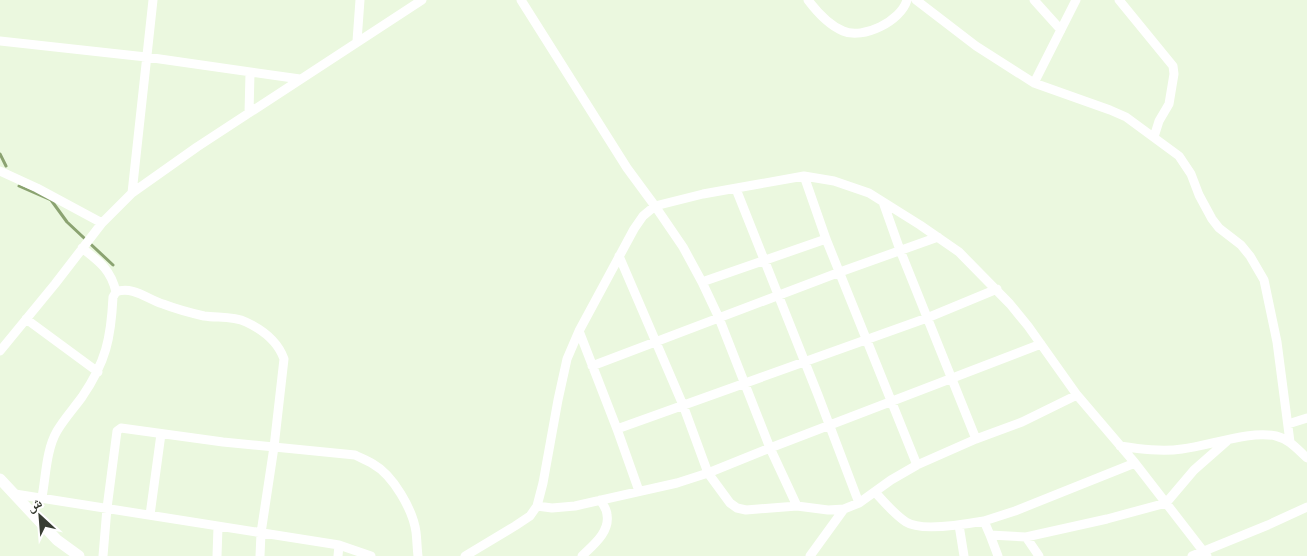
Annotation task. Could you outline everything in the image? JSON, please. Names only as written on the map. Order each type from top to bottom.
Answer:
[{"type":"street","points":[[132,193],[153,0]]},
{"type":"street","points":[[358,41],[360,0]]},
{"type":"street","points":[[0,351],[102,223],[132,193],[300,79],[422,0]]},
{"type":"street","points":[[521,0],[627,168],[683,247],[719,318],[770,448],[797,506]]},
{"type":"street","points":[[808,0],[827,21],[844,31],[856,33],[884,24],[905,8],[907,0]]},
{"type":"street","points":[[916,0],[976,46],[1034,83],[1126,117],[1179,156],[1186,164],[1212,220],[1241,245],[1264,280],[1277,342],[1290,442]]},
{"type":"street","points":[[1034,0],[1061,30]]},
{"type":"street","points":[[1034,83],[1076,0]]},
{"type":"street","points":[[1123,1],[1173,66],[1174,74],[1169,104],[1159,121],[1154,137]]},
{"type":"street","points":[[0,41],[300,79]]},
{"type":"street","points":[[249,113],[250,72]]},
{"type":"street","points":[[0,171],[102,223]]},
{"type":"street","points":[[804,176],[865,339],[917,465]]},
{"type":"street","points":[[465,556],[516,526],[530,516],[537,506],[567,359],[578,331],[643,216],[655,206],[696,196],[804,176],[834,181],[869,194],[959,252],[997,290],[1041,344],[1077,395],[1134,463],[1205,554]]},
{"type":"street","points":[[736,189],[805,361],[859,503]]},
{"type":"street","points":[[883,202],[900,250],[976,440]]},
{"type":"street","points":[[592,366],[938,237]]},
{"type":"street","points":[[702,282],[826,238]]},
{"type":"street","points":[[83,247],[101,263],[113,278],[116,292]]},
{"type":"street","points":[[619,256],[656,342],[708,473],[730,503],[737,508],[746,510],[797,506],[828,510],[844,509],[859,503],[891,480],[917,465],[1022,422],[1077,395]]},
{"type":"street","points":[[42,497],[55,436],[98,372],[106,352],[112,321],[113,297],[116,292],[123,289],[162,304],[202,315],[244,321],[269,336],[281,350],[284,359],[274,447],[261,533],[260,556]]},
{"type":"street","points":[[617,429],[927,318],[997,290]]},
{"type":"street","points":[[26,319],[98,372]]},
{"type":"street","points":[[578,331],[617,429],[639,491]]},
{"type":"street","points":[[537,506],[552,508],[574,506],[677,483],[708,473],[1041,344]]},
{"type":"street","points":[[1288,424],[1307,418]]},
{"type":"street","points":[[103,556],[107,508],[118,429],[129,429],[355,455],[375,464],[390,478],[398,490],[411,514],[416,532],[418,556]]},
{"type":"street","points":[[150,515],[161,434]]},
{"type":"street","points":[[1120,446],[1180,450],[1227,440],[1254,436],[1274,436],[1290,442],[1307,458]]},
{"type":"street","points":[[990,535],[1026,537],[1166,503],[1194,470],[1227,440]]},
{"type":"street","points":[[874,492],[899,517],[908,523],[921,526],[960,525],[984,521],[1015,512],[1134,463]]},
{"type":"street","points":[[0,479],[58,540],[79,556]]},
{"type":"street","points":[[15,494],[339,545],[371,556]]},
{"type":"street","points":[[582,556],[599,539],[606,527],[607,514],[600,500]]},
{"type":"street","points":[[1192,556],[1205,554],[1307,507]]},
{"type":"street","points":[[813,555],[844,509]]},
{"type":"street","points":[[984,521],[998,556]]},
{"type":"street","points":[[960,525],[964,556]]},
{"type":"street","points":[[217,556],[218,527]]},
{"type":"street","points":[[1026,537],[1039,556]]},
{"type":"street","points":[[338,556],[339,545]]},
{"type":"waterway","points":[[0,154],[6,166]]},
{"type":"waterway","points":[[19,186],[51,200],[67,222],[113,265]]}]
